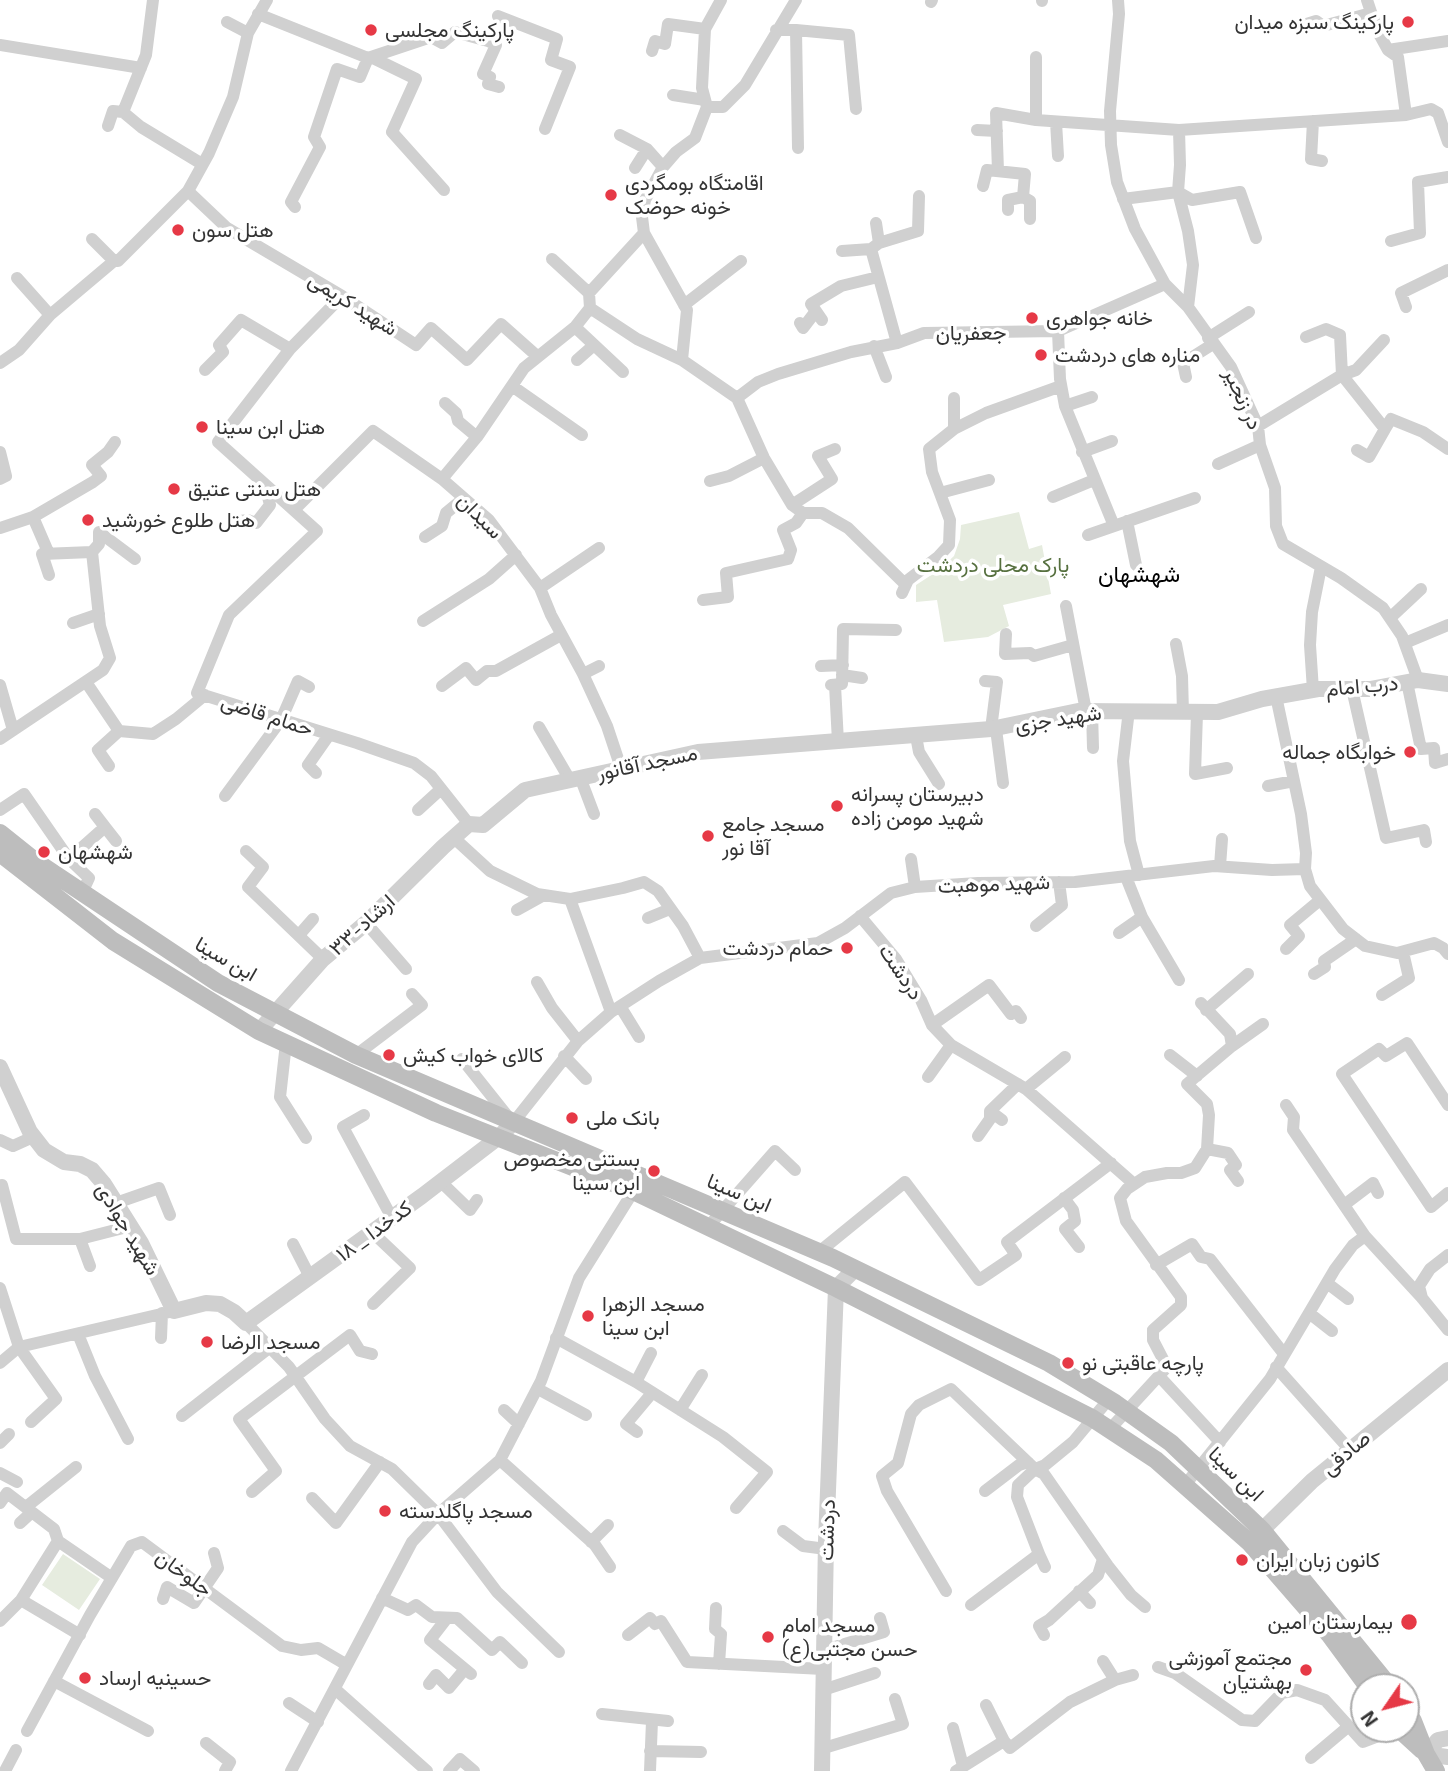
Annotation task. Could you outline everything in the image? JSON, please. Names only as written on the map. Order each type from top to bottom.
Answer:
[{"type":"main road","name":"ابن سینا","points":[[0,833],[13,845],[218,983],[356,1055],[513,1123],[638,1184],[708,1227],[1110,1429],[1156,1460],[1185,1485],[1256,1537],[1358,1673]]},
{"type":"main road","name":"ابن سینا","points":[[0,853],[113,942],[259,1031],[436,1113],[499,1137],[721,1210],[820,1252],[1049,1363],[1126,1410],[1171,1443],[1199,1469],[1377,1673]]},
{"type":"main road","points":[[73,911],[82,892]]},
{"type":"main road","points":[[1420,1739],[1436,1771]]},
{"type":"main road","points":[[1414,1743],[1426,1754]]},
{"type":"street","points":[[0,363],[19,349],[50,315],[114,261],[118,261],[188,191],[209,153],[233,97],[248,33],[267,0]]},
{"type":"street","points":[[682,360],[687,310],[644,233],[642,216],[645,200],[663,167],[676,152],[695,138],[706,104],[702,88],[705,29],[721,0]]},
{"type":"street","points":[[673,95],[723,107],[745,85],[796,0]]},
{"type":"street","name":"در زنجیر","points":[[1118,0],[1110,126],[1115,170],[1135,229],[1165,284],[1188,307],[1231,367],[1258,426],[1261,445],[1275,488],[1276,526],[1283,544],[1383,608],[1405,643],[1413,681],[1421,749],[1434,748],[1436,763],[1448,759]]},
{"type":"street","points":[[1367,0],[1388,50],[1398,57],[1406,115]]},
{"type":"street","points":[[123,112],[145,55],[148,1]]},
{"type":"street","points":[[258,13],[416,79],[392,132],[444,190]]},
{"type":"street","points":[[1297,27],[1316,21],[1323,26],[1371,13]]},
{"type":"street","points":[[498,16],[557,39],[551,60],[570,67],[545,129]]},
{"type":"street","points":[[227,22],[248,33]]},
{"type":"street","points":[[652,51],[655,41],[665,44],[668,24],[705,29]]},
{"type":"street","points":[[776,30],[849,35],[856,109]]},
{"type":"street","points":[[796,30],[799,148]]},
{"type":"street","points":[[295,207],[291,202],[320,147],[314,137],[337,69],[360,77],[369,58],[431,37],[442,43],[455,32],[488,41],[496,46],[483,74],[490,77],[488,84],[499,87]]},
{"type":"street","points":[[1388,50],[1448,41]]},
{"type":"street","points":[[0,45],[141,68]]},
{"type":"street","points":[[1036,57],[1036,120]]},
{"type":"street","points":[[998,171],[996,113],[1056,122],[1179,130],[1406,115],[1430,109],[1438,113],[1448,142]]},
{"type":"street","points":[[108,126],[113,111],[123,112],[141,127],[202,164]]},
{"type":"street","points":[[1313,121],[1311,159],[1322,161]]},
{"type":"street","points":[[1056,122],[1058,156]]},
{"type":"street","points":[[977,130],[997,131]]},
{"type":"street","points":[[1179,130],[1178,192],[1193,265],[1188,307]]},
{"type":"street","points":[[620,135],[647,149],[663,167]]},
{"type":"street","points":[[635,168],[647,149]]},
{"type":"street","points":[[982,186],[987,170],[1025,174],[1023,197]]},
{"type":"street","points":[[1391,241],[1420,233],[1418,182],[1448,177]]},
{"type":"street","name":"شهید کریمی","points":[[188,191],[227,228],[342,296],[416,345],[431,328],[467,360],[501,324],[537,356]]},
{"type":"street","points":[[1124,199],[1178,192],[1192,200],[1240,192],[1256,238]]},
{"type":"street","points":[[842,251],[875,246],[918,231],[919,197]]},
{"type":"street","points":[[1008,210],[1008,200],[1023,197],[1030,201],[1030,219]]},
{"type":"street","points":[[876,223],[878,277],[887,299],[897,342]]},
{"type":"street","points":[[589,293],[644,233]]},
{"type":"street","points":[[92,239],[114,261]]},
{"type":"street","points":[[442,479],[477,437],[524,368],[575,327],[590,308],[589,293],[552,259]]},
{"type":"street","points":[[684,304],[741,261]]},
{"type":"street","points":[[1406,307],[1401,293],[1448,270]]},
{"type":"street","points":[[800,323],[803,328],[819,316],[811,304],[841,286],[878,277]]},
{"type":"street","points":[[17,278],[50,315]]},
{"type":"street","name":"جعفریان","points":[[737,398],[758,382],[778,374],[924,333],[1058,331],[1165,284]]},
{"type":"street","points":[[294,510],[218,442],[290,349],[342,296]]},
{"type":"street","points":[[590,308],[637,340],[682,360],[737,398],[764,458],[792,505],[803,513],[822,513],[848,528],[904,588],[949,545],[950,520],[932,472],[929,449],[954,429],[986,413],[1061,386]]},
{"type":"street","points":[[1186,377],[1183,363],[1249,312]]},
{"type":"street","points":[[205,370],[223,352],[219,345],[241,320],[290,349]]},
{"type":"street","points":[[575,327],[623,372]]},
{"type":"street","points":[[1306,337],[1326,329],[1339,335],[1342,375],[1385,429]]},
{"type":"street","points":[[1058,331],[1061,386],[1065,406],[1114,526]]},
{"type":"street","points":[[1258,426],[1342,375],[1356,370],[1384,340]]},
{"type":"street","points":[[577,360],[594,345]]},
{"type":"street","points":[[874,346],[886,377]]},
{"type":"street","points":[[512,386],[582,435]]},
{"type":"street","points":[[1065,406],[1092,397]]},
{"type":"street","points":[[954,398],[954,429]]},
{"type":"street","points":[[446,403],[456,413],[457,421],[477,437]]},
{"type":"street","points":[[1357,450],[1369,457],[1391,419],[1423,432],[1448,449]]},
{"type":"street","name":"سیدان","points":[[294,510],[373,431],[442,479],[463,499],[487,511],[540,588],[607,726],[621,768]]},
{"type":"street","points":[[1082,452],[1112,441]]},
{"type":"street","points":[[0,528],[33,517],[100,476],[92,465],[94,458],[108,452],[115,442]]},
{"type":"street","points":[[1218,464],[1261,445]]},
{"type":"street","points":[[792,505],[832,479],[818,456],[835,449]]},
{"type":"street","points":[[0,452],[6,477],[0,479]]},
{"type":"street","points":[[710,481],[764,458]]},
{"type":"street","points":[[940,493],[989,480]]},
{"type":"street","points":[[1053,497],[1094,480]]},
{"type":"street","points":[[240,521],[256,523],[270,505],[268,497],[273,491]]},
{"type":"street","points":[[1088,535],[1195,498]]},
{"type":"street","points":[[425,537],[442,526],[446,513],[463,499]]},
{"type":"street","name":"حمام قاضی","points":[[294,510],[317,531],[229,615],[197,693],[414,763],[431,776],[470,824]]},
{"type":"street","points":[[703,600],[727,597],[726,573],[788,559],[791,550],[783,530],[796,523],[803,513]]},
{"type":"street","points":[[33,517],[49,554]]},
{"type":"street","points":[[1127,521],[1136,565]]},
{"type":"street","points":[[49,575],[42,554],[92,552],[99,544],[99,532],[135,559]]},
{"type":"street","points":[[540,588],[599,548]]},
{"type":"street","points":[[0,739],[103,670],[110,659],[99,614],[92,552]]},
{"type":"street","points":[[423,621],[489,579],[516,555]]},
{"type":"street","points":[[1313,690],[1310,645],[1312,612],[1321,566]]},
{"type":"street","points":[[1390,618],[1421,589]]},
{"type":"street","points":[[1066,606],[1089,711],[1093,748]]},
{"type":"street","points":[[73,623],[99,614]]},
{"type":"street","points":[[1405,643],[1448,625]]},
{"type":"street","points":[[838,742],[838,678],[843,629],[895,630]]},
{"type":"street","points":[[1006,634],[1005,654],[1030,653],[1034,656],[1073,645]]},
{"type":"street","points":[[442,686],[466,668],[476,680],[487,671],[496,671],[561,635]]},
{"type":"street","points":[[1176,644],[1190,713],[1195,774],[1227,768]]},
{"type":"street","points":[[1076,660],[1090,657]]},
{"type":"street","points":[[583,674],[599,666]]},
{"type":"street","points":[[821,666],[838,678],[862,678]]},
{"type":"street","points":[[86,681],[119,731]]},
{"type":"street","points":[[225,796],[281,720],[298,681],[309,687]]},
{"type":"street","points":[[985,681],[997,682],[994,729],[1003,783]]},
{"type":"street","name":"درب امام","points":[[1276,696],[1313,690],[1370,689],[1413,681],[1448,684]]},
{"type":"street","points":[[0,685],[13,730]]},
{"type":"street","points":[[1352,689],[1386,838],[1424,830],[1426,842]]},
{"type":"street","points":[[109,766],[98,750],[119,731],[153,734],[205,695]]},
{"type":"street","points":[[1276,696],[1294,781],[1306,853],[1305,869],[1310,886],[1343,929],[1366,946],[1397,953],[1434,943],[1448,954]]},
{"type":"street","name":"شهید جزی","points":[[838,742],[994,729],[1089,711],[1218,712],[1276,696]]},
{"type":"street","points":[[1129,710],[1123,761],[1132,876],[1142,917],[1179,980]]},
{"type":"street","points":[[607,726],[621,721]]},
{"type":"street","points":[[540,727],[575,779],[594,814]]},
{"type":"street","points":[[316,773],[308,765],[329,735]]},
{"type":"street","points":[[916,736],[919,752],[939,784]]},
{"type":"street","name":"مسجد آقانور","points":[[470,824],[483,825],[525,790],[621,768],[698,752],[838,742]]},
{"type":"street","points":[[1268,786],[1294,781]]},
{"type":"street","points":[[418,810],[441,789]]},
{"type":"street","points":[[0,810],[24,793],[69,859],[89,878],[82,892]]},
{"type":"street","points":[[94,814],[116,841]]},
{"type":"street","name":"۳۳-ارشاد","points":[[259,1031],[323,959],[366,923],[470,824]]},
{"type":"street","points":[[69,859],[105,827]]},
{"type":"street","points":[[454,838],[490,871],[544,895],[570,899],[644,881],[658,891],[700,958],[615,1009],[578,1041],[513,1123],[462,1059]]},
{"type":"street","points":[[1220,866],[1222,839]]},
{"type":"street","points":[[246,851],[263,867],[248,887],[323,959]]},
{"type":"street","points":[[911,859],[915,887]]},
{"type":"street","name":"شهید موهبت","points":[[700,958],[818,943],[891,893],[915,887],[1059,882],[1220,866],[1272,870],[1305,869]]},
{"type":"street","points":[[1036,926],[1062,905],[1059,882]]},
{"type":"street","points":[[517,910],[544,895]]},
{"type":"street","points":[[570,899],[615,1009],[639,1037]]},
{"type":"street","points":[[1286,949],[1299,936],[1290,925],[1321,900]]},
{"type":"street","points":[[649,918],[670,909]]},
{"type":"street","name":"دردشت","points":[[860,916],[896,959],[921,1000],[932,1025],[951,1045],[1022,1086],[1111,1163],[1130,1186]]},
{"type":"street","points":[[1119,933],[1142,917]]},
{"type":"street","points":[[299,936],[313,919]]},
{"type":"street","points":[[366,923],[406,969]]},
{"type":"street","points":[[1314,974],[1325,967],[1324,961],[1356,939]]},
{"type":"street","points":[[1382,995],[1409,978],[1403,952]]},
{"type":"street","points":[[1232,1046],[1230,1034],[1203,1006],[1248,974]]},
{"type":"street","points":[[537,982],[552,1009],[578,1041]]},
{"type":"street","points":[[932,1025],[989,985],[1010,1014],[1016,1011],[1021,1018]]},
{"type":"street","points":[[356,1055],[422,1005],[412,994]]},
{"type":"street","points":[[1110,1429],[1167,1367],[1153,1340],[1153,1330],[1181,1305],[1181,1297],[1126,1221],[1121,1198],[1130,1186],[1145,1177],[1167,1172],[1181,1173],[1195,1168],[1207,1149],[1209,1115],[1207,1104],[1186,1084],[1263,1024]]},
{"type":"street","points":[[286,1043],[281,1097],[306,1138]]},
{"type":"street","points":[[1448,1105],[1407,1043],[1386,1056],[1379,1049],[1342,1074],[1430,1207],[1448,1193]]},
{"type":"street","points":[[928,1077],[951,1045]]},
{"type":"street","points":[[1170,1055],[1197,1076]]},
{"type":"street","points":[[564,1056],[586,1079]]},
{"type":"street","points":[[990,1111],[1065,1057]]},
{"type":"street","name":"شهید جوادی","points":[[0,1067],[33,1137],[44,1150],[64,1162],[80,1164],[92,1170],[116,1203],[131,1226],[168,1312]]},
{"type":"street","points":[[1286,1104],[1294,1117],[1293,1130],[1365,1236],[1448,1330]]},
{"type":"street","points":[[990,1111],[1002,1120]]},
{"type":"street","points":[[978,1136],[990,1119],[990,1111]]},
{"type":"street","points":[[363,1115],[343,1128],[392,1218]]},
{"type":"street","name":"۱۸ _ کدخدا","points":[[246,1323],[392,1218],[499,1137],[513,1123]]},
{"type":"street","points":[[0,1140],[13,1146],[33,1137]]},
{"type":"street","points":[[1207,1149],[1228,1153],[1240,1162],[1230,1170],[1238,1181]]},
{"type":"street","points":[[708,1227],[775,1151],[795,1170]]},
{"type":"street","points":[[820,1252],[905,1182],[979,1280],[1016,1255],[1007,1242],[1111,1163]]},
{"type":"street","points":[[440,1181],[470,1210],[477,1200]]},
{"type":"street","points":[[1344,1205],[1373,1182],[1378,1192]]},
{"type":"street","points":[[291,1771],[412,1542],[438,1514],[500,1460],[538,1389],[579,1278],[638,1184]]},
{"type":"street","points":[[2,1185],[16,1239],[80,1239],[131,1226]]},
{"type":"street","points":[[116,1203],[159,1188],[170,1215]]},
{"type":"street","points":[[1064,1198],[1073,1210],[1075,1221],[1065,1229],[1079,1247]]},
{"type":"street","points":[[372,1232],[410,1268],[373,1304]]},
{"type":"street","points":[[1185,1485],[1276,1367],[1326,1283],[1353,1245],[1365,1236]]},
{"type":"street","points":[[80,1239],[90,1266]]},
{"type":"street","points":[[293,1244],[310,1277]]},
{"type":"street","points":[[1156,1265],[1192,1244],[1201,1256],[1210,1259],[1284,1354]]},
{"type":"street","points":[[1422,1298],[1419,1286],[1430,1269],[1448,1255]]},
{"type":"street","points":[[836,1289],[855,1269]]},
{"type":"street","points":[[1326,1283],[1348,1299]]},
{"type":"street","points":[[0,1288],[19,1347],[56,1399],[31,1422]]},
{"type":"street","name":"دردشت","points":[[822,1771],[826,1549],[836,1289]]},
{"type":"street","points":[[0,1363],[19,1347],[206,1303],[220,1304],[246,1323],[295,1376],[325,1419],[350,1446],[391,1468],[438,1514],[497,1592],[559,1652]]},
{"type":"street","points":[[161,1338],[168,1312]]},
{"type":"street","points":[[1309,1312],[1332,1331]]},
{"type":"street","points":[[78,1334],[94,1376],[128,1439]]},
{"type":"street","points":[[252,1492],[276,1471],[239,1419],[350,1335],[360,1351],[372,1354]]},
{"type":"street","points":[[556,1338],[636,1382],[723,1437],[767,1472],[736,1508]]},
{"type":"street","points":[[182,1416],[269,1348]]},
{"type":"street","points":[[636,1382],[651,1353]]},
{"type":"street","points":[[1276,1367],[1350,1450]]},
{"type":"street","name":"صادقی","points":[[1256,1537],[1312,1481],[1448,1370]]},
{"type":"street","points":[[680,1410],[702,1376]]},
{"type":"street","points":[[1159,1376],[1220,1442]]},
{"type":"street","points":[[538,1389],[586,1415]]},
{"type":"street","points":[[946,1591],[887,1492],[882,1476],[898,1463],[911,1414],[919,1405],[951,1389],[1031,1466],[1044,1474],[1103,1559],[1131,1595],[1145,1607]]},
{"type":"street","points":[[637,1432],[626,1424],[652,1393]]},
{"type":"street","points":[[985,1491],[1020,1465],[1045,1465],[1073,1442],[1109,1399]]},
{"type":"street","points":[[504,1410],[519,1424]]},
{"type":"street","points":[[500,1460],[591,1542],[610,1567]]},
{"type":"street","points":[[313,1498],[336,1523],[380,1462]]},
{"type":"street","points":[[1031,1466],[1018,1485],[1017,1497],[1045,1567]]},
{"type":"street","points":[[20,1523],[29,1509],[76,1467]]},
{"type":"street","points":[[0,1473],[17,1482]]},
{"type":"street","points":[[0,1503],[8,1493],[54,1529],[58,1541],[112,1578]]},
{"type":"street","points":[[591,1542],[608,1525]]},
{"type":"street","points":[[783,1531],[803,1546],[826,1549]]},
{"type":"street","points":[[0,1621],[21,1600],[58,1541]]},
{"type":"street","name":"جلوخان","points":[[27,1731],[131,1546],[142,1542],[282,1646],[301,1650],[318,1648],[347,1665]]},
{"type":"street","points":[[163,1599],[167,1587],[194,1603],[218,1568],[215,1553]]},
{"type":"street","points":[[971,1605],[1039,1554]]},
{"type":"street","points":[[1044,1635],[1039,1626],[1098,1575],[1103,1559]]},
{"type":"street","points":[[1079,1591],[1090,1603]]},
{"type":"street","points":[[382,1598],[408,1610],[416,1605],[432,1617],[457,1618],[492,1650],[500,1642],[522,1663]]},
{"type":"street","points":[[21,1600],[80,1635]]},
{"type":"street","points":[[716,1608],[715,1629],[723,1631],[719,1664]]},
{"type":"street","points":[[429,1684],[436,1675],[449,1688],[468,1672],[430,1640],[447,1618]]},
{"type":"street","points":[[825,1650],[884,1632],[880,1618]]},
{"type":"street","points":[[628,1635],[650,1619],[655,1624],[661,1621],[687,1662],[823,1669]]},
{"type":"street","points":[[1103,1661],[1115,1680]]},
{"type":"street","points":[[1158,1667],[1175,1673],[1242,1720],[1255,1721],[1282,1693],[1297,1690],[1325,1700],[1349,1726],[1311,1758]]},
{"type":"street","points":[[823,1690],[875,1673]]},
{"type":"street","points":[[986,1705],[1010,1748],[1070,1702],[1115,1680],[1133,1675]]},
{"type":"street","points":[[54,1681],[148,1731]]},
{"type":"street","points":[[335,1689],[427,1771]]},
{"type":"street","points":[[824,1748],[904,1724],[895,1699]]},
{"type":"street","points":[[289,1703],[318,1722]]},
{"type":"street","points":[[603,1714],[668,1721]]},
{"type":"street","points":[[650,1771],[652,1721]]},
{"type":"street","points":[[953,1728],[959,1768],[1004,1741]]},
{"type":"street","points":[[1426,1754],[1438,1740],[1448,1738]]},
{"type":"street","points":[[206,1744],[230,1762],[225,1771]]},
{"type":"street","points":[[5,1771],[16,1750]]},
{"type":"street","points":[[650,1751],[701,1752]]},
{"type":"street","points":[[1426,1754],[1448,1757]]},
{"type":"street","points":[[449,1771],[460,1759],[474,1771]]},
{"type":"green space","name":"پارک محلی دردشت","points":[[1019,512],[1029,549],[1042,545],[1051,594],[1003,605],[1009,626],[988,637],[944,642],[937,600],[916,602],[916,585],[954,556],[960,539],[961,525]]},
{"type":"green space","points":[[63,1554],[100,1579],[79,1610],[42,1585]]},
{"type":"place","name":"پارکینگ سبزه میدان","points":[[1408,22]]},
{"type":"place","name":"پارکینگ مجلسی","points":[[371,30]]},
{"type":"place","name":"اقامتگاه بومگردی خونه حوضک","points":[[611,195]]},
{"type":"place","name":"هتل سون","points":[[178,230]]},
{"type":"place","name":"خانه جواهری","points":[[1032,318]]},
{"type":"place","name":"مناره های دردشت","points":[[1041,355]]},
{"type":"place","name":"هتل ابن سینا","points":[[202,427]]},
{"type":"place","name":"هتل سنتی عتیق","points":[[174,489]]},
{"type":"place","name":"هتل طلوع خورشید","points":[[88,520]]},
{"type":"place","name":"خوابگاه جماله","points":[[1410,752]]},
{"type":"place","name":"دبیرستان پسرانه شهید مومن زاده","points":[[837,806]]},
{"type":"place","name":"مسجد جامع آقا نور","points":[[708,836]]},
{"type":"place","name":"شهشهان","points":[[44,852]]},
{"type":"place","name":"حمام دردشت","points":[[847,948]]},
{"type":"place","name":"کالای خواب کیش","points":[[389,1055]]},
{"type":"place","name":"بانک ملی","points":[[572,1118]]},
{"type":"place","name":"بستنی مخصوص ابن سینا","points":[[654,1171]]},
{"type":"place","name":"مسجد الزهرا ابن سینا","points":[[588,1316]]},
{"type":"place","name":"مسجد الرضا","points":[[207,1342]]},
{"type":"place","name":"پارچه عاقبتی نو","points":[[1068,1363]]},
{"type":"place","name":"مسجد پاگلدسته","points":[[385,1511]]},
{"type":"place","name":"کانون زبان ایران","points":[[1242,1560]]},
{"type":"place","name":"بیمارستان امین","points":[[1409,1622]]},
{"type":"place","name":"مسجد امام حسن مجتبی(ع)","points":[[768,1637]]},
{"type":"place","name":"مجتمع آموزشی بهشتیان","points":[[1306,1670]]},
{"type":"place","name":"حسینیه ارساد","points":[[85,1678]]},
{"type":"district","name":"شهشهان","points":[[1139,574]]}]
